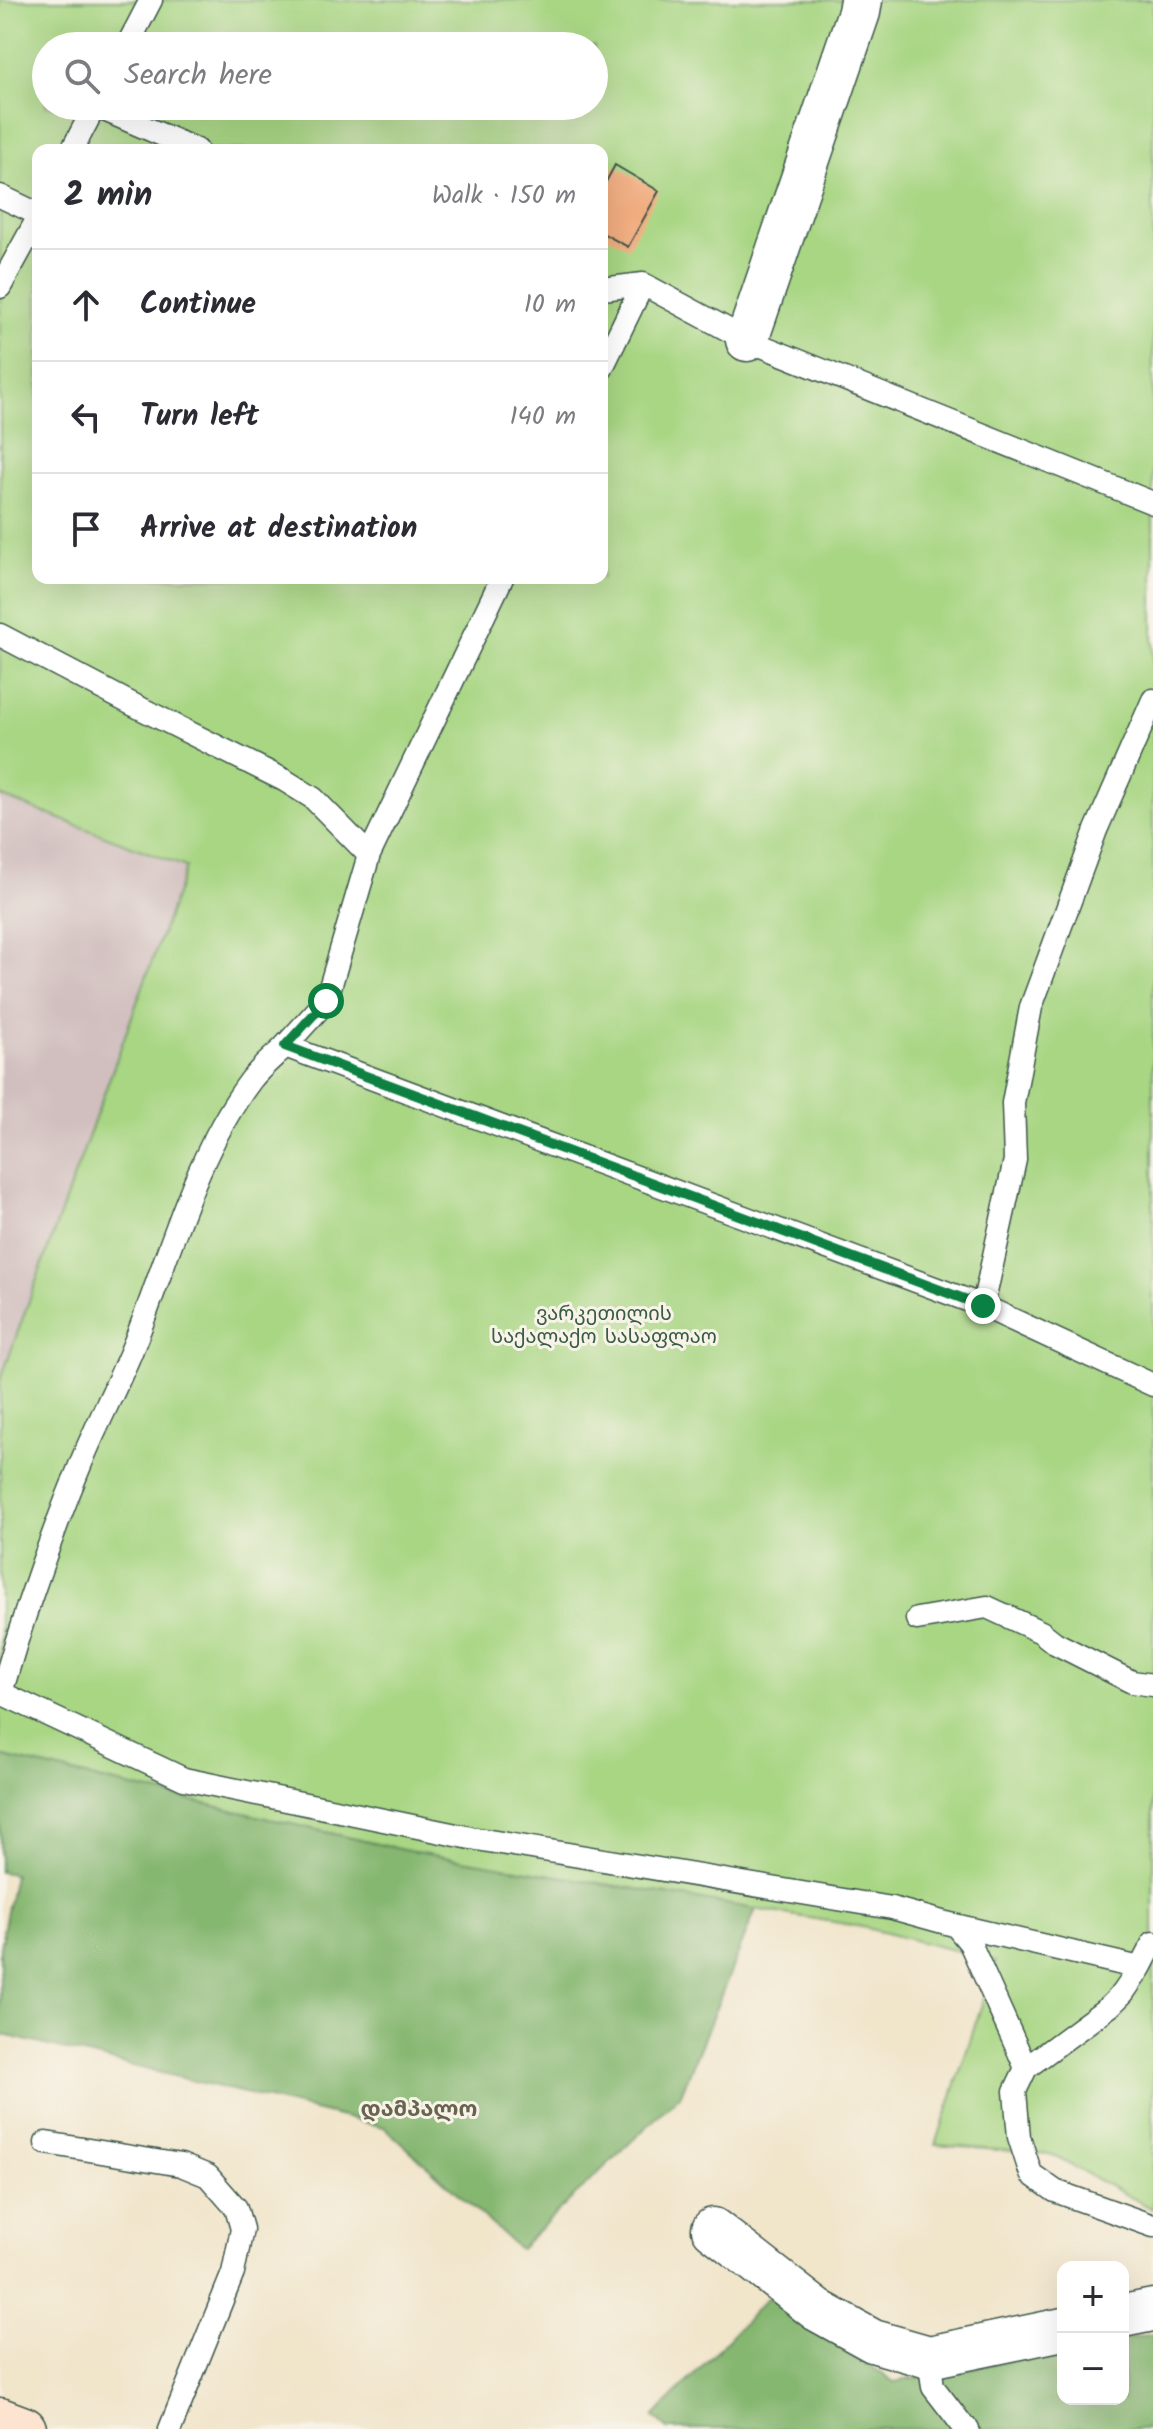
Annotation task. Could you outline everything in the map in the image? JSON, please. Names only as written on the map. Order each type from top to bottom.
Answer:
[{"type":"main road","points":[[0,2420],[24,2429]]},
{"type":"street","points":[[747,340],[861,0]]},
{"type":"street","points":[[713,2229],[817,2310],[873,2341],[929,2357],[1057,2330]]},
{"type":"street","points":[[1129,2315],[1153,2310]]},
{"type":"lane","points":[[134,32],[151,0]]},
{"type":"lane","points":[[75,144],[88,120]]},
{"type":"lane","points":[[127,120],[183,144]]},
{"type":"lane","points":[[0,196],[32,213]]},
{"type":"lane","points":[[0,287],[32,227]]},
{"type":"lane","points":[[608,356],[643,284]]},
{"type":"lane","points":[[608,288],[643,284],[747,340],[1153,503]]},
{"type":"lane","points":[[499,584],[369,855],[326,1001],[253,1078],[227,1116],[202,1169],[174,1234],[131,1352],[66,1501],[28,1602],[1,1693],[184,1779],[471,1838],[892,1908],[1140,1968]]},
{"type":"lane","points":[[0,635],[284,780],[313,798],[369,855]]},
{"type":"lane","points":[[983,1306],[1015,1160],[1013,1103],[1031,1007],[1096,830],[1153,700]]},
{"type":"lane","points":[[285,1046],[983,1306],[1153,1385]]},
{"type":"lane","points":[[917,1619],[987,1607],[1041,1632],[1055,1643],[1132,1682],[1153,1685]]},
{"type":"lane","points":[[955,1925],[970,1943],[1026,2068]]},
{"type":"lane","points":[[1153,1943],[1123,1993],[1026,2068],[1015,2091],[1019,2137],[1031,2174],[1055,2191],[1153,2226]]},
{"type":"lane","points":[[46,2143],[181,2165],[208,2176],[236,2208],[242,2229],[233,2273],[170,2429]]},
{"type":"lane","points":[[929,2357],[933,2387],[968,2429]]},
{"type":"shaded area","points":[[0,796],[187,866],[0,1381]]},
{"type":"green space","name":"ვარკეთილის საქალაქო სასაფლაო","points":[[0,0],[1153,0],[1153,2209],[1050,2154],[936,2145],[996,1961],[858,1926],[423,1855],[0,1756],[0,1381],[186,867],[0,796]]},
{"type":"green space","points":[[0,1756],[403,1850],[756,1909],[681,2094],[519,2249],[384,2127],[0,2034],[0,1948],[14,1874],[0,1872]]},
{"type":"green space","points":[[769,2296],[894,2382],[1057,2352],[1057,2405],[1129,2405],[1129,2339],[1153,2334],[1153,2429],[668,2429],[654,2417]]},
{"type":"building","points":[[615,165],[659,191],[628,247],[608,236],[608,178]]},
{"type":"district","name":"დამპალო","points":[[419,2108]]},
{"type":"route","points":[[326,1001],[285,1046],[983,1306]]}]
